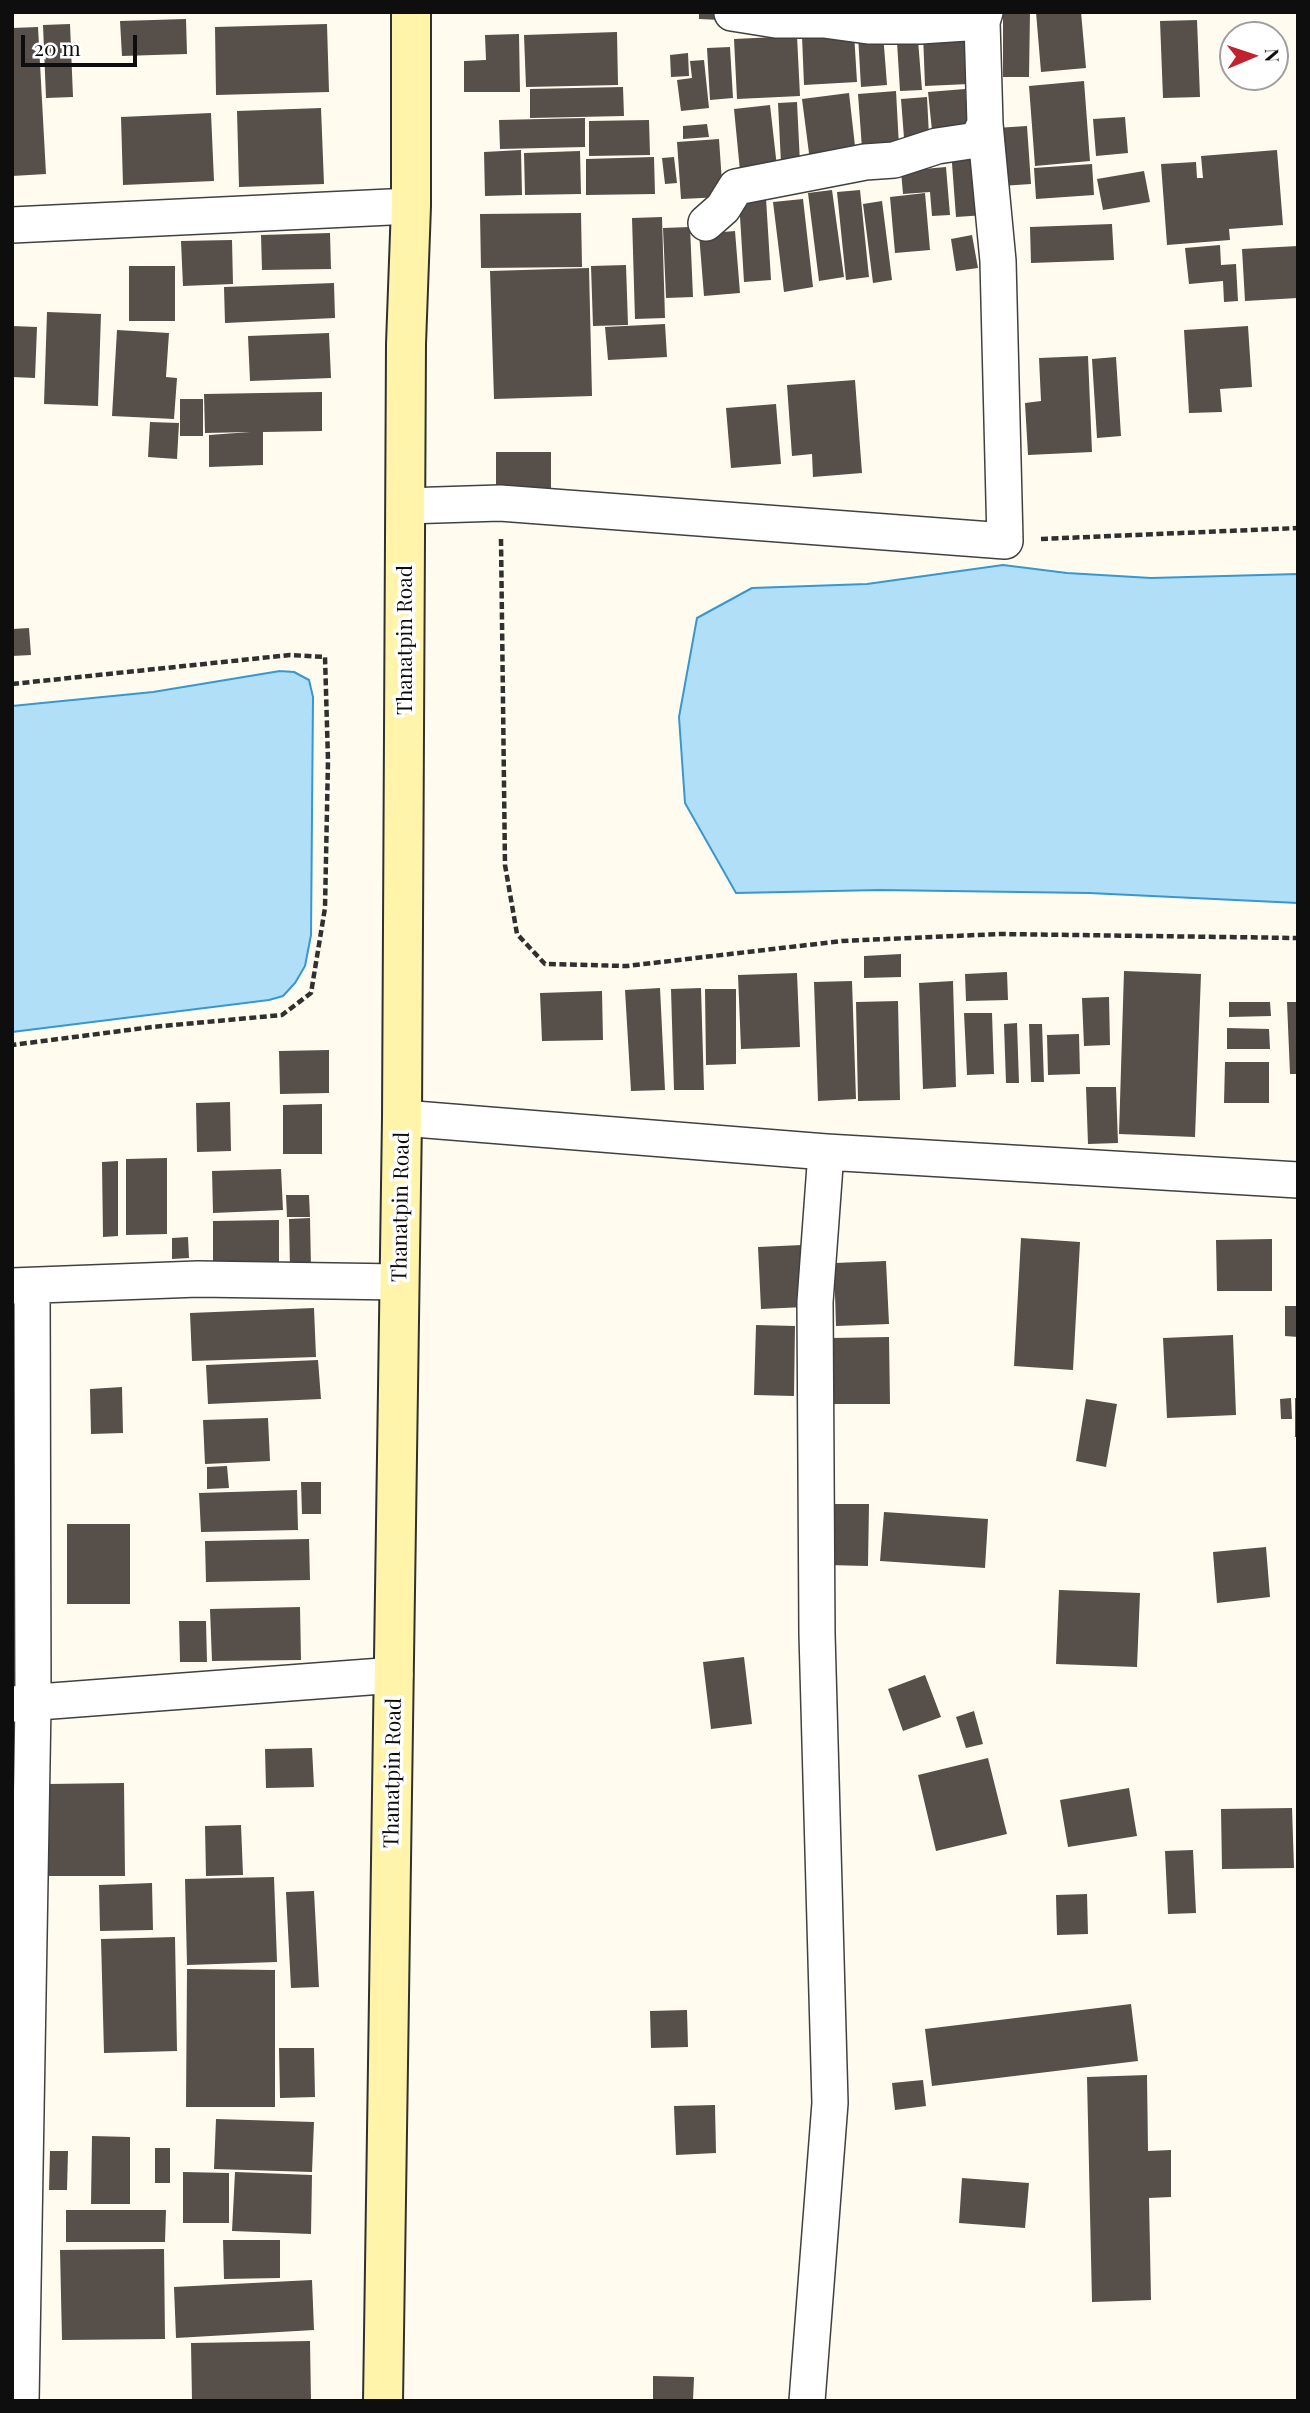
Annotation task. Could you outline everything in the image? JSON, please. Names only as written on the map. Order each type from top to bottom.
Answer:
[{"type":"main road","name":"Thanatpin Road","points":[[383,2401],[402,1118],[406,344],[411,206],[411,12]]},
{"type":"street","points":[[405,506],[500,503],[1005,541],[998,261],[985,124],[983,17],[868,26],[824,20],[776,20],[732,13]]},
{"type":"street","points":[[706,223],[723,208],[736,187],[865,162],[894,160],[937,146],[977,140],[985,124]]},
{"type":"street","points":[[12,225],[411,206]]},
{"type":"street","points":[[402,1118],[826,1152],[1298,1180]]},
{"type":"street","points":[[807,2401],[830,2103],[817,1633],[815,1302],[826,1152]]},
{"type":"street","points":[[21,2401],[22,1286],[198,1279],[400,1282]]},
{"type":"street","points":[[23,1704],[395,1675]]},
{"type":"path","points":[[500,503],[505,865],[517,934],[545,964],[627,966],[842,940],[973,935],[1298,938]]},
{"type":"path","points":[[1005,541],[1298,528]]},
{"type":"path","points":[[12,684],[290,655],[325,657],[328,760],[325,908],[311,993],[282,1015],[152,1027],[12,1045]]},
{"type":"water","points":[[1003,565],[1067,573],[1151,578],[1298,574],[1298,903],[1089,893],[880,890],[736,893],[685,803],[679,717],[697,618],[752,588],[867,584]]},
{"type":"water","points":[[280,671],[294,672],[309,680],[313,697],[311,935],[305,966],[295,983],[283,996],[269,1000],[12,1032],[12,706],[153,692]]},
{"type":"building","points":[[699,12],[721,12],[721,20],[699,19]]},
{"type":"building","points":[[1003,12],[1030,12],[1029,77],[1003,77]]},
{"type":"building","points":[[1036,12],[1081,12],[1086,68],[1041,72]]},
{"type":"building","points":[[186,19],[187,54],[122,56],[120,21]]},
{"type":"building","points":[[1197,20],[1200,97],[1163,98],[1160,21]]},
{"type":"building","points":[[70,24],[73,97],[46,98],[43,25]]},
{"type":"building","points":[[327,24],[329,92],[216,95],[215,27]]},
{"type":"building","points":[[38,27],[46,174],[12,176],[12,28]]},
{"type":"building","points":[[617,32],[618,85],[526,87],[524,35]]},
{"type":"building","points":[[854,33],[857,82],[804,85],[802,36]]},
{"type":"building","points":[[883,33],[887,85],[861,87],[858,35]]},
{"type":"building","points":[[967,33],[969,84],[925,86],[923,34]]},
{"type":"building","points":[[519,34],[520,92],[464,92],[464,61],[486,60],[485,35]]},
{"type":"building","points":[[797,36],[800,96],[737,99],[734,39]]},
{"type":"building","points":[[918,40],[922,90],[900,91],[897,42]]},
{"type":"building","points":[[730,47],[733,98],[710,100],[707,48]]},
{"type":"building","points":[[688,53],[689,76],[671,77],[670,55]]},
{"type":"building","points":[[704,60],[709,108],[681,111],[677,80],[692,78],[690,61]]},
{"type":"building","points":[[1084,81],[1090,161],[1035,166],[1029,86]]},
{"type":"building","points":[[623,87],[624,116],[530,118],[530,89]]},
{"type":"building","points":[[965,89],[969,137],[933,140],[928,92]]},
{"type":"building","points":[[896,91],[899,146],[862,148],[858,94]]},
{"type":"building","points":[[849,93],[856,155],[810,161],[802,99]]},
{"type":"building","points":[[927,97],[929,136],[904,138],[901,99]]},
{"type":"building","points":[[797,102],[800,163],[781,163],[778,103]]},
{"type":"building","points":[[770,105],[777,167],[740,171],[734,109]]},
{"type":"building","points":[[321,108],[324,184],[239,187],[237,111]]},
{"type":"building","points":[[211,113],[214,181],[123,185],[121,117]]},
{"type":"building","points":[[1125,117],[1128,153],[1096,156],[1093,119]]},
{"type":"building","points":[[585,118],[585,147],[500,149],[499,120]]},
{"type":"building","points":[[649,120],[650,155],[589,156],[589,121]]},
{"type":"building","points":[[707,124],[709,137],[683,139],[683,126]]},
{"type":"building","points":[[1027,126],[1031,184],[1001,186],[996,128]]},
{"type":"building","points":[[719,139],[723,197],[681,199],[677,142]]},
{"type":"building","points":[[980,147],[985,215],[956,217],[951,150]]},
{"type":"building","points":[[521,150],[522,195],[485,196],[484,152]]},
{"type":"building","points":[[1277,150],[1283,225],[1229,229],[1230,240],[1167,245],[1161,164],[1196,162],[1197,178],[1203,178],[1201,156]]},
{"type":"building","points":[[580,151],[581,194],[525,195],[524,153]]},
{"type":"building","points":[[654,157],[655,194],[586,195],[586,159]]},
{"type":"building","points":[[674,157],[677,183],[665,184],[662,158]]},
{"type":"building","points":[[1092,164],[1094,195],[1036,199],[1034,168]]},
{"type":"building","points":[[946,167],[950,215],[932,216],[930,192],[903,194],[901,171]]},
{"type":"building","points":[[1144,171],[1150,202],[1103,210],[1097,179]]},
{"type":"building","points":[[832,190],[844,277],[819,281],[808,193]]},
{"type":"building","points":[[860,190],[869,277],[846,280],[837,192]]},
{"type":"building","points":[[925,193],[930,250],[895,253],[890,197]]},
{"type":"building","points":[[766,198],[771,280],[744,282],[739,200]]},
{"type":"building","points":[[803,199],[813,287],[784,292],[773,202]]},
{"type":"building","points":[[882,201],[892,280],[873,283],[863,204]]},
{"type":"building","points":[[581,213],[582,267],[481,268],[480,214]]},
{"type":"building","points":[[662,217],[665,318],[635,319],[632,218]]},
{"type":"building","points":[[1112,224],[1114,260],[1031,263],[1030,227]]},
{"type":"building","points":[[690,227],[693,297],[666,298],[663,228]]},
{"type":"building","points":[[735,231],[740,293],[704,296],[699,234]]},
{"type":"building","points":[[330,233],[331,269],[262,270],[261,235]]},
{"type":"building","points":[[972,235],[978,268],[956,271],[951,239]]},
{"type":"building","points":[[232,240],[233,284],[183,286],[181,241]]},
{"type":"building","points":[[1220,245],[1221,265],[1236,264],[1238,301],[1224,302],[1223,281],[1189,284],[1185,248]]},
{"type":"building","points":[[1298,246],[1298,298],[1245,301],[1242,249]]},
{"type":"building","points":[[626,265],[628,325],[593,326],[591,266]]},
{"type":"building","points":[[129,266],[175,266],[175,321],[129,321]]},
{"type":"building","points":[[589,268],[592,396],[494,399],[490,271]]},
{"type":"building","points":[[334,283],[335,318],[225,323],[224,287]]},
{"type":"building","points":[[47,312],[101,314],[98,406],[44,404]]},
{"type":"building","points":[[665,324],[667,357],[608,360],[605,327]]},
{"type":"building","points":[[12,326],[37,327],[35,378],[12,377]]},
{"type":"building","points":[[1248,326],[1252,387],[1220,389],[1222,412],[1189,413],[1184,330]]},
{"type":"building","points":[[117,330],[169,333],[166,377],[177,378],[174,419],[112,416]]},
{"type":"building","points":[[329,333],[331,378],[250,381],[248,336]]},
{"type":"building","points":[[1088,356],[1092,452],[1028,455],[1025,403],[1041,401],[1039,358]]},
{"type":"building","points":[[1116,357],[1121,436],[1097,438],[1092,359]]},
{"type":"building","points":[[855,380],[862,473],[813,477],[812,454],[792,456],[787,385]]},
{"type":"building","points":[[322,392],[322,431],[263,432],[263,465],[209,467],[209,435],[250,432],[205,433],[204,394]]},
{"type":"building","points":[[180,399],[203,399],[203,436],[180,436]]},
{"type":"building","points":[[776,404],[781,464],[731,468],[726,408]]},
{"type":"building","points":[[150,422],[179,423],[177,459],[148,457]]},
{"type":"building","points":[[496,452],[551,452],[551,499],[496,500]]},
{"type":"building","points":[[29,628],[31,655],[12,656],[12,629]]},
{"type":"building","points":[[901,954],[901,977],[864,978],[864,956]]},
{"type":"building","points":[[1124,971],[1201,974],[1195,1137],[1119,1134]]},
{"type":"building","points":[[1007,972],[1008,1000],[966,1001],[965,974]]},
{"type":"building","points":[[797,973],[800,1047],[741,1049],[738,975]]},
{"type":"building","points":[[852,981],[856,1099],[818,1101],[814,982]]},
{"type":"building","points":[[953,981],[956,1087],[923,1089],[919,983]]},
{"type":"building","points":[[660,988],[665,1090],[631,1091],[625,990]]},
{"type":"building","points":[[701,988],[704,1090],[674,1090],[671,989]]},
{"type":"building","points":[[705,989],[736,989],[736,1064],[706,1065]]},
{"type":"building","points":[[602,991],[603,1040],[542,1041],[540,993]]},
{"type":"building","points":[[1109,997],[1110,1045],[1084,1046],[1082,998]]},
{"type":"building","points":[[898,1001],[900,1100],[858,1101],[856,1002]]},
{"type":"building","points":[[1229,1002],[1270,1002],[1271,1016],[1229,1017]]},
{"type":"building","points":[[1287,1002],[1298,1002],[1298,1074],[1290,1074]]},
{"type":"building","points":[[964,1013],[992,1013],[994,1074],[967,1075]]},
{"type":"building","points":[[1017,1023],[1019,1083],[1006,1083],[1004,1024]]},
{"type":"building","points":[[1029,1024],[1042,1024],[1044,1082],[1031,1082]]},
{"type":"building","points":[[1227,1028],[1269,1029],[1270,1049],[1227,1049]]},
{"type":"building","points":[[1079,1034],[1080,1074],[1048,1075],[1047,1035]]},
{"type":"building","points":[[329,1050],[329,1093],[280,1094],[279,1051]]},
{"type":"building","points":[[1225,1062],[1269,1062],[1269,1103],[1224,1103]]},
{"type":"building","points":[[1086,1087],[1116,1087],[1118,1143],[1088,1144]]},
{"type":"building","points":[[230,1102],[231,1151],[197,1152],[196,1103]]},
{"type":"building","points":[[322,1104],[322,1154],[283,1154],[283,1105]]},
{"type":"building","points":[[167,1158],[167,1234],[126,1235],[126,1159]]},
{"type":"building","points":[[118,1161],[118,1236],[103,1237],[102,1162]]},
{"type":"building","points":[[281,1169],[283,1210],[213,1213],[212,1171]]},
{"type":"building","points":[[286,1195],[309,1195],[310,1217],[287,1217]]},
{"type":"building","points":[[310,1218],[311,1268],[290,1269],[289,1219]]},
{"type":"building","points":[[279,1220],[279,1272],[213,1272],[213,1221]]},
{"type":"building","points":[[188,1237],[189,1258],[172,1259],[172,1238]]},
{"type":"building","points":[[1021,1238],[1080,1242],[1073,1370],[1014,1366]]},
{"type":"building","points":[[1272,1239],[1272,1291],[1217,1291],[1216,1240]]},
{"type":"building","points":[[802,1245],[805,1307],[761,1309],[758,1247]]},
{"type":"building","points":[[886,1261],[889,1324],[836,1326],[834,1263]]},
{"type":"building","points":[[1285,1306],[1298,1306],[1298,1337],[1285,1336]]},
{"type":"building","points":[[314,1308],[316,1357],[192,1361],[190,1313]]},
{"type":"building","points":[[756,1325],[795,1326],[794,1396],[754,1395]]},
{"type":"building","points":[[1233,1335],[1236,1415],[1167,1418],[1163,1338]]},
{"type":"building","points":[[889,1337],[890,1404],[832,1404],[831,1338]]},
{"type":"building","points":[[318,1360],[321,1399],[208,1404],[206,1365]]},
{"type":"building","points":[[122,1387],[123,1433],[91,1434],[90,1389]]},
{"type":"building","points":[[1291,1398],[1292,1419],[1281,1419],[1280,1399]]},
{"type":"building","points":[[1295,1398],[1298,1398],[1298,1437],[1295,1437]]},
{"type":"building","points":[[1086,1399],[1117,1404],[1106,1467],[1076,1461]]},
{"type":"building","points":[[268,1418],[270,1461],[205,1464],[203,1420]]},
{"type":"building","points":[[227,1466],[229,1488],[207,1489],[207,1467]]},
{"type":"building","points":[[301,1482],[321,1482],[321,1514],[302,1514]]},
{"type":"building","points":[[297,1490],[298,1530],[201,1532],[199,1493]]},
{"type":"building","points":[[828,1504],[869,1504],[868,1566],[827,1565]]},
{"type":"building","points":[[884,1512],[988,1519],[985,1568],[880,1561]]},
{"type":"building","points":[[67,1524],[130,1524],[130,1604],[67,1604]]},
{"type":"building","points":[[309,1539],[310,1580],[206,1582],[205,1541]]},
{"type":"building","points":[[1266,1547],[1270,1597],[1217,1603],[1213,1552]]},
{"type":"building","points":[[1059,1590],[1140,1593],[1137,1667],[1056,1664]]},
{"type":"building","points":[[300,1607],[301,1660],[212,1661],[210,1609]]},
{"type":"building","points":[[179,1621],[206,1621],[207,1662],[180,1662]]},
{"type":"building","points":[[744,1657],[752,1724],[711,1729],[703,1662]]},
{"type":"building","points":[[925,1675],[941,1717],[903,1731],[888,1689]]},
{"type":"building","points":[[974,1711],[983,1744],[966,1748],[956,1717]]},
{"type":"building","points":[[312,1748],[314,1787],[266,1788],[265,1749]]},
{"type":"building","points":[[988,1758],[1007,1834],[936,1851],[918,1775]]},
{"type":"building","points":[[124,1783],[125,1876],[49,1876],[48,1784]]},
{"type":"building","points":[[1129,1788],[1137,1836],[1068,1847],[1060,1800]]},
{"type":"building","points":[[1292,1808],[1294,1868],[1222,1869],[1221,1809]]},
{"type":"building","points":[[241,1825],[243,1875],[206,1876],[205,1826]]},
{"type":"building","points":[[1193,1850],[1196,1913],[1168,1914],[1165,1851]]},
{"type":"building","points":[[274,1877],[277,1962],[187,1965],[185,1879]]},
{"type":"building","points":[[152,1883],[153,1930],[100,1931],[99,1885]]},
{"type":"building","points":[[314,1891],[319,1987],[291,1988],[286,1892]]},
{"type":"building","points":[[1087,1894],[1088,1934],[1057,1935],[1056,1895]]},
{"type":"building","points":[[175,1937],[177,2051],[104,2053],[101,1939]]},
{"type":"building","points":[[187,1969],[275,1970],[275,2107],[186,2107]]},
{"type":"building","points":[[1131,2004],[1138,2061],[932,2086],[925,2029]]},
{"type":"building","points":[[687,2010],[688,2047],[651,2048],[650,2011]]},
{"type":"building","points":[[279,2048],[314,2048],[315,2097],[280,2098]]},
{"type":"building","points":[[1147,2075],[1148,2151],[1171,2150],[1171,2197],[1149,2198],[1151,2300],[1092,2302],[1087,2077]]},
{"type":"building","points":[[923,2080],[926,2106],[895,2110],[892,2083]]},
{"type":"building","points":[[715,2105],[716,2153],[676,2155],[674,2106]]},
{"type":"building","points":[[216,2119],[314,2122],[312,2172],[214,2169]]},
{"type":"building","points":[[92,2136],[130,2137],[130,2204],[91,2204]]},
{"type":"building","points":[[155,2148],[170,2148],[170,2183],[155,2183]]},
{"type":"building","points":[[50,2151],[68,2151],[67,2190],[49,2190]]},
{"type":"building","points":[[183,2172],[229,2173],[229,2223],[183,2223]]},
{"type":"building","points":[[235,2172],[312,2175],[311,2234],[232,2231]]},
{"type":"building","points":[[962,2178],[1029,2183],[1025,2228],[959,2223]]},
{"type":"building","points":[[66,2210],[166,2210],[165,2242],[66,2242]]},
{"type":"building","points":[[223,2240],[280,2240],[280,2278],[224,2279]]},
{"type":"building","points":[[164,2249],[165,2339],[62,2340],[60,2250]]},
{"type":"building","points":[[312,2280],[314,2330],[176,2338],[174,2287]]},
{"type":"building","points":[[310,2341],[311,2401],[192,2401],[191,2343]]},
{"type":"building","points":[[653,2376],[694,2377],[693,2401],[653,2401]]}]
